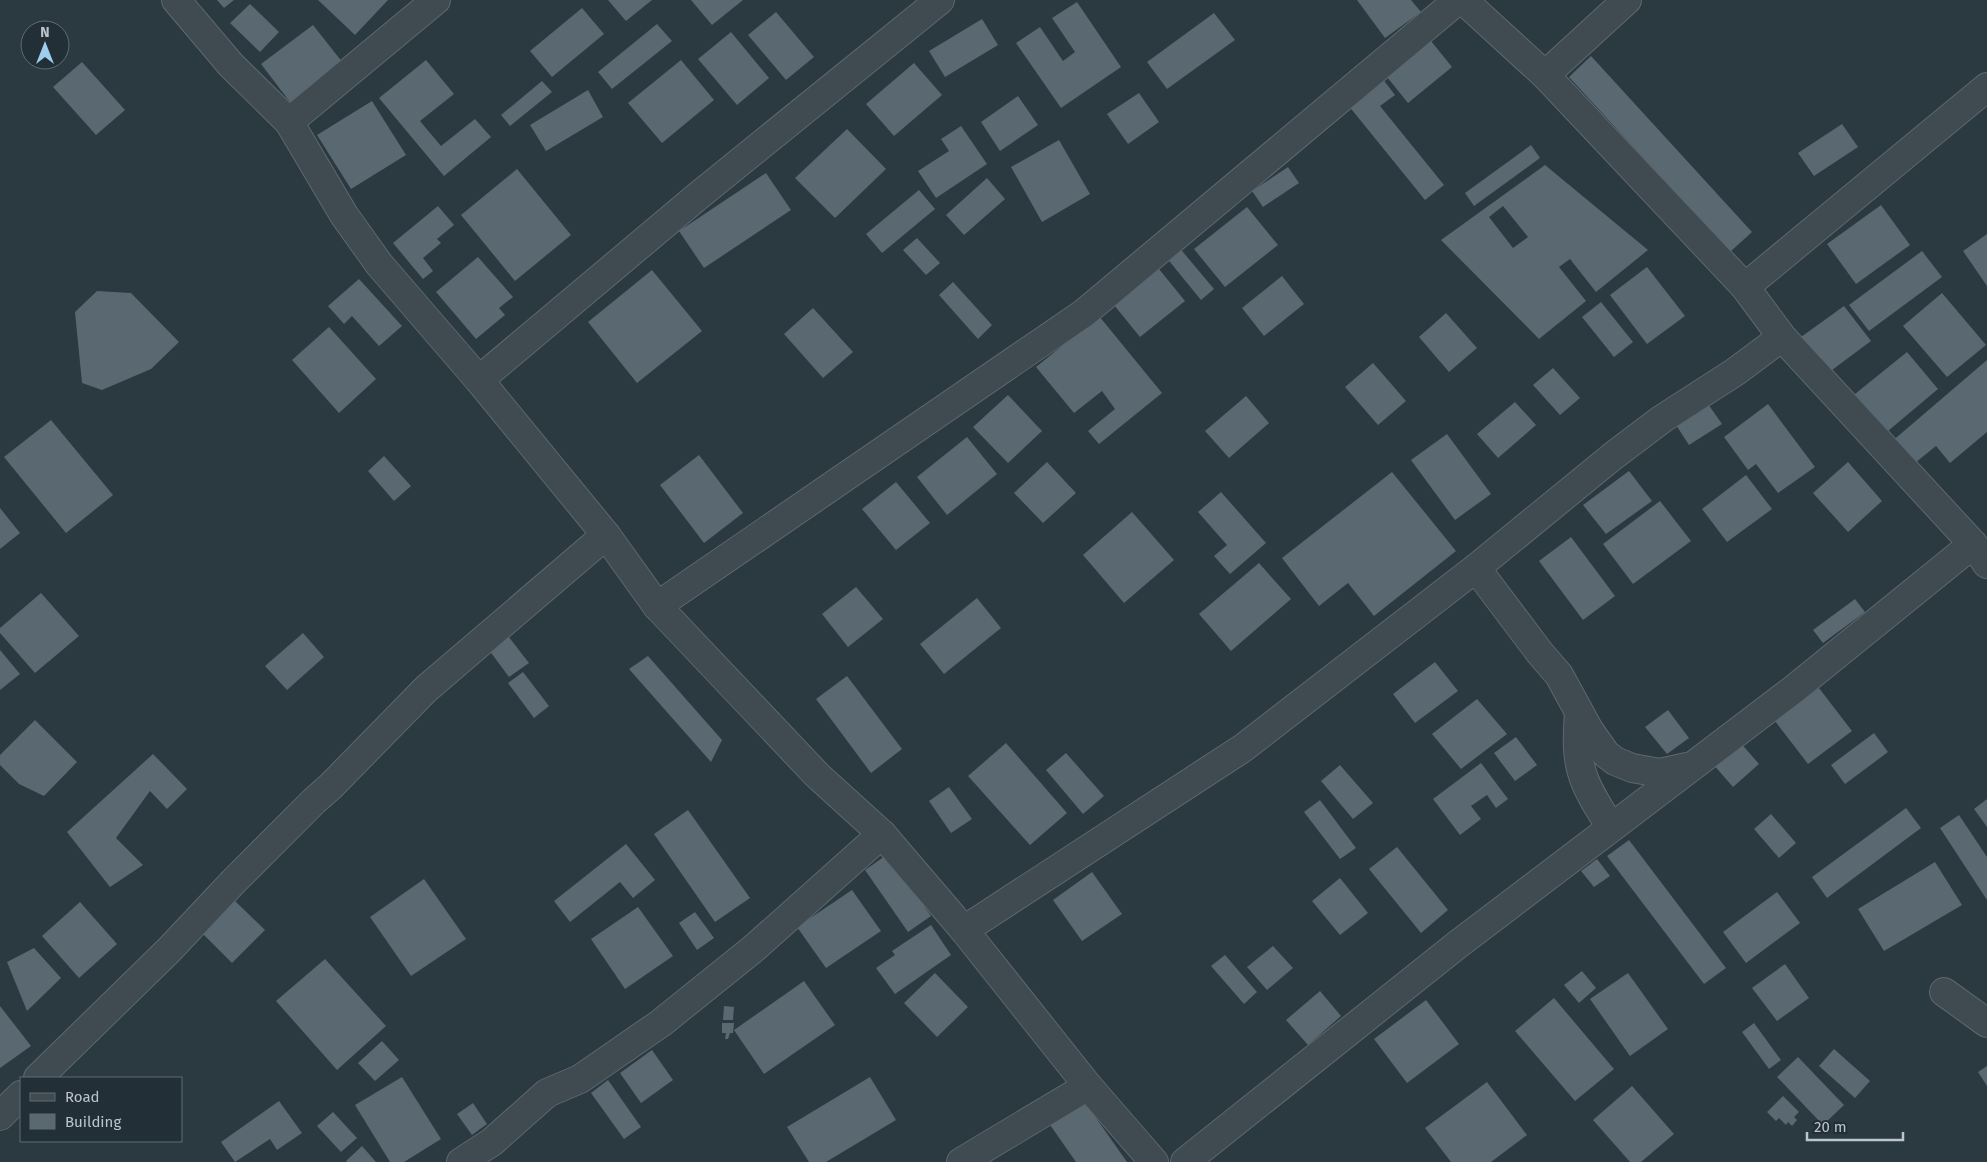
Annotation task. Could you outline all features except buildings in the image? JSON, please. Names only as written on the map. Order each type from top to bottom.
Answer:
[{"type":"street","points":[[176,0],[231,66],[289,122],[344,215],[379,264],[479,380],[606,535],[657,606],[817,774],[882,834],[964,930],[1088,1086],[1154,1162]]},
{"type":"street","points":[[289,122],[436,0]]},
{"type":"street","points":[[479,380],[698,196],[940,0]]},
{"type":"street","points":[[657,606],[1084,313],[1458,0]]},
{"type":"street","points":[[1186,1162],[1457,945],[1615,824],[1794,689],[1980,554],[1782,337],[1745,286],[1545,74],[1463,0]]},
{"type":"street","points":[[1545,74],[1627,0]]},
{"type":"street","points":[[1745,286],[1987,87]]},
{"type":"street","points":[[964,930],[1243,748],[1476,568],[1613,456],[1662,419],[1735,372],[1782,337]]},
{"type":"street","points":[[39,1077],[168,950],[314,801],[332,786],[426,689],[606,535]]},
{"type":"street","points":[[1476,568],[1559,676],[1597,743],[1606,754],[1615,761],[1632,768],[1660,773],[1692,766]]},
{"type":"street","points":[[1579,713],[1577,750],[1580,770],[1595,802],[1609,824],[1615,824]]},
{"type":"street","points":[[461,1162],[492,1142],[547,1093],[580,1079],[661,1023],[753,949],[882,834]]},
{"type":"street","points":[[1944,992],[1987,1023]]},
{"type":"street","points":[[961,1162],[1088,1086]]},
{"type":"street","points":[[0,1116],[20,1096]]}]
